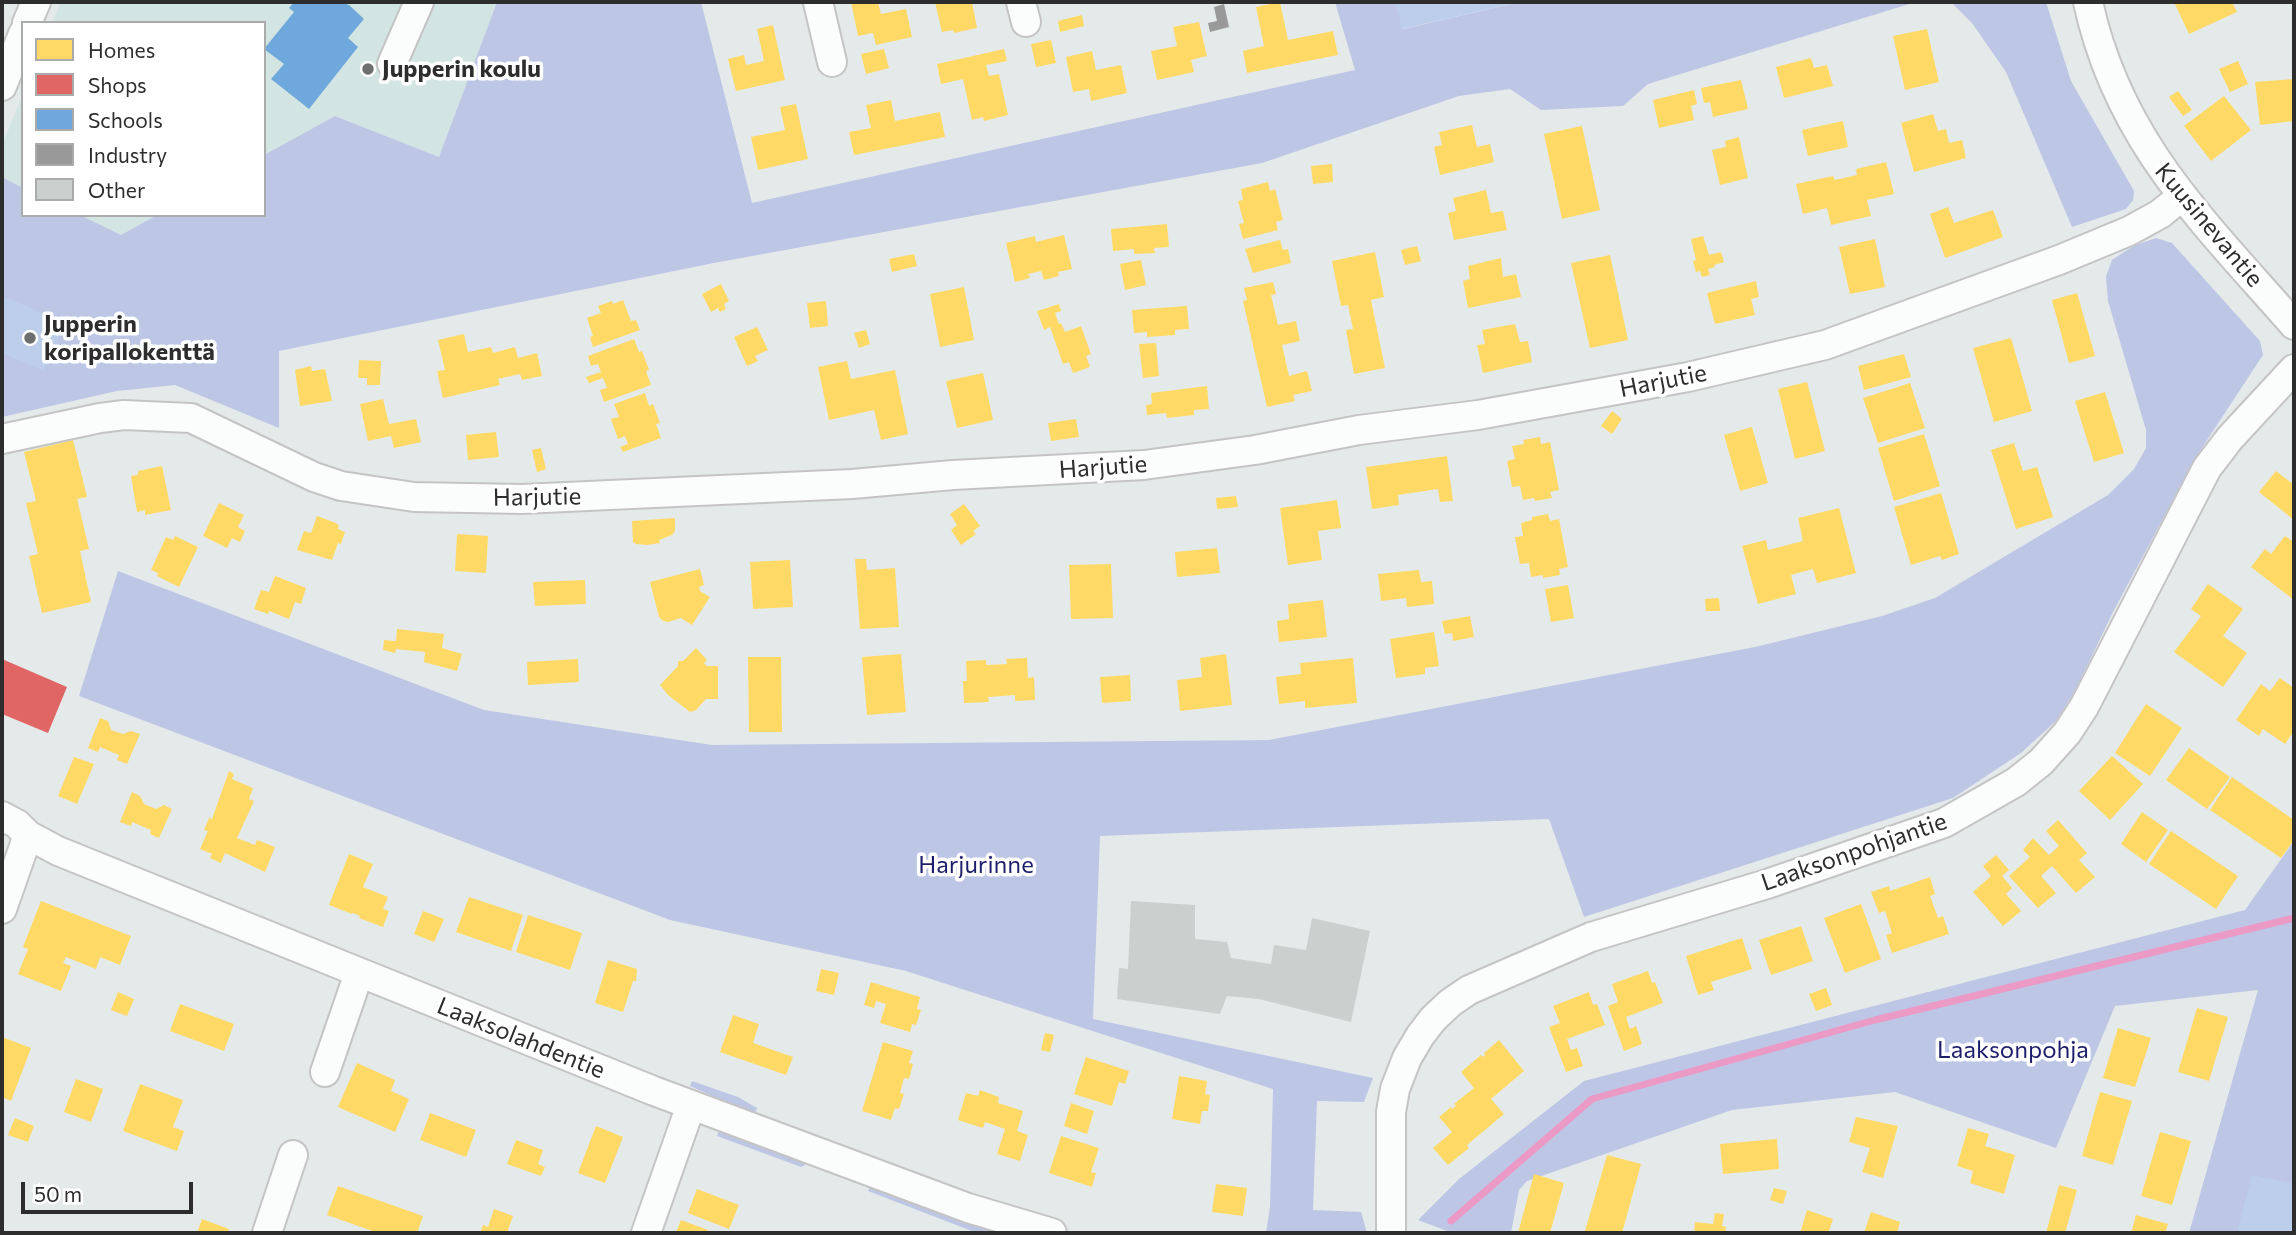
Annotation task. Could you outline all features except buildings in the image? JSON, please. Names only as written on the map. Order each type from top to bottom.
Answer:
[{"type":"street","points":[[28,21],[36,2]]},
{"type":"street","points":[[393,64],[419,2]]},
{"type":"street","points":[[818,2],[832,62]]},
{"type":"street","name":"Kuusinevantie","points":[[2088,2],[2096,40],[2119,97],[2154,158],[2181,197],[2294,325]]},
{"type":"street","points":[[2,86],[21,39]]},
{"type":"street","name":"Harjutie","points":[[2,439],[100,418],[134,415],[191,418],[314,477],[341,486],[414,497],[522,499],[852,484],[953,475],[1144,465],[1255,450],[1359,430],[1478,415],[1688,377],[1825,345],[2059,260],[2129,231],[2160,214],[2181,197]]},
{"type":"street","name":"Laaksonpohjantie","points":[[1391,1233],[1391,1112],[1395,1089],[1407,1058],[1433,1019],[1469,990],[1591,937],[1767,884],[1944,823],[2016,782],[2041,762],[2067,733],[2084,707],[2207,468],[2230,438],[2294,369]]},
{"type":"street","name":"Laaksolahdentie","points":[[2,816],[17,824],[28,835],[58,851],[359,973],[691,1105],[968,1208],[1044,1232]]},
{"type":"street","points":[[2,909],[28,835]]},
{"type":"street","points":[[325,1072],[359,973]]},
{"type":"street","points":[[646,1233],[691,1105]]},
{"type":"street","points":[[267,1233],[293,1155]]},
{"type":"shaded area","name":"Jupperin koulu","points":[[61,2],[497,2],[439,157],[335,116],[266,154],[266,21],[53,21]]},
{"type":"shaded area","points":[[1396,2],[1520,2],[1402,29]]},
{"type":"shaded area","points":[[21,99],[21,187],[2,177],[2,145]]},
{"type":"shaded area","points":[[84,217],[153,217],[121,235]]},
{"type":"shaded area","name":"Jupperin koripallokenttä","points":[[2,296],[66,323],[44,371],[2,353]]},
{"type":"shaded area","points":[[2252,1175],[2294,1184],[2294,1233],[2237,1233]]},
{"type":"green space","points":[[497,2],[701,2],[752,203],[1355,70],[1335,2],[1396,2],[1403,29],[1520,2],[1916,2],[1648,84],[1623,106],[1541,110],[1510,89],[1459,96],[1262,163],[714,263],[279,351],[279,428],[175,385],[117,391],[2,417],[2,177],[21,187],[21,217],[84,217],[121,235],[153,217],[266,217],[266,154],[335,116],[439,157]]},
{"type":"green space","points":[[1951,2],[2046,2],[2071,81],[2134,191],[2133,200],[2126,209],[2072,227],[2006,72],[1972,23]]},
{"type":"green space","name":"Harjurinne","points":[[2156,238],[2172,243],[2260,341],[2263,355],[2196,457],[2113,612],[2075,691],[2056,721],[2021,753],[1953,798],[1584,917],[1549,819],[1100,836],[1093,1019],[1373,1078],[1364,1102],[1317,1101],[1313,1210],[1361,1212],[1367,1233],[1266,1233],[1270,1207],[1273,1089],[906,971],[670,920],[79,696],[118,571],[484,710],[712,745],[1269,740],[1755,647],[1882,616],[1935,598],[2108,495],[2134,469],[2146,448],[2146,430],[2108,301],[2106,277],[2112,260],[2133,246]]},
{"type":"green space","name":"Laaksonpohja","points":[[2294,841],[2294,1233],[2189,1233],[2258,990],[2115,1006],[2056,1148],[1895,1092],[1732,1110],[1527,1181],[1519,1190],[1511,1233],[1448,1233],[1418,1220],[1459,1179],[1584,1081],[2245,910]]},
{"type":"green space","points":[[692,1081],[738,1097],[757,1108],[755,1115],[690,1086]]},
{"type":"green space","points":[[720,1128],[806,1161],[805,1165],[801,1167],[717,1136]]},
{"type":"green space","points":[[870,1186],[1003,1233],[977,1233],[868,1191]]},
{"type":"waterway","points":[[1451,1221],[1592,1099],[1875,1020],[2294,918]]},
{"type":"place","name":"Jupperin koulu","points":[[368,69]]},
{"type":"place","name":"Jupperin koripallokenttä","points":[[30,338]]}]
